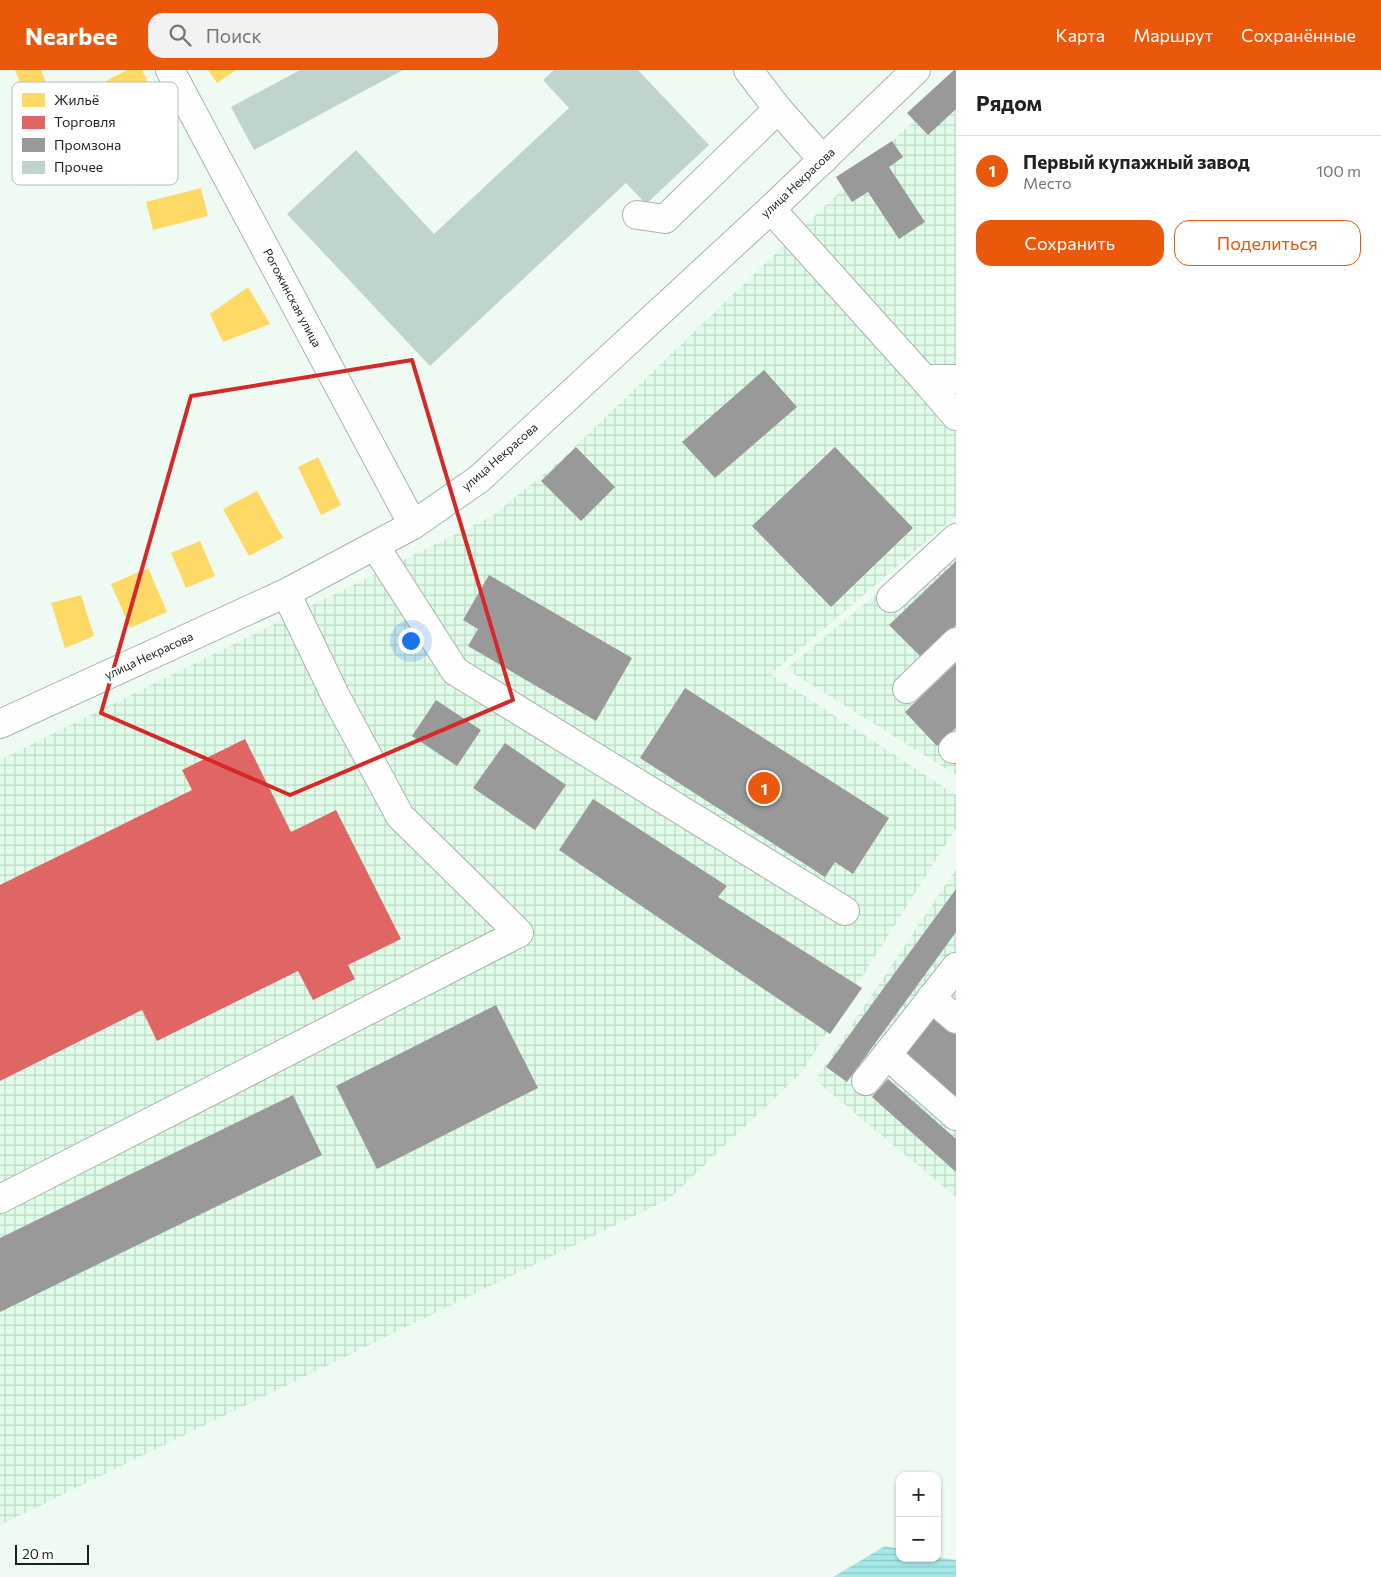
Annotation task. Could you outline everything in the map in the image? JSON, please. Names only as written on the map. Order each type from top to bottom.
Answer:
[{"type":"street","name":"Рогожинская улица","points":[[170,70],[176,82]]},
{"type":"street","points":[[748,70],[778,110],[822,160]]},
{"type":"street","name":"улица Некрасова","points":[[0,724],[286,593],[414,525],[479,479],[771,209],[916,70]]},
{"type":"street","name":"Рогожинская улица","points":[[178,85],[414,525]]},
{"type":"street","points":[[636,215],[665,218],[778,110]]},
{"type":"street","points":[[771,209],[956,416]]},
{"type":"street","points":[[924,379],[956,379]]},
{"type":"street","points":[[891,598],[956,538]]},
{"type":"street","points":[[375,546],[455,672],[845,911]]},
{"type":"street","points":[[0,1199],[519,933],[400,816],[336,697],[286,593]]},
{"type":"street","points":[[907,689],[956,642]]},
{"type":"street","points":[[866,1081],[956,967]]},
{"type":"street","points":[[931,998],[956,1019]]},
{"type":"street","points":[[886,1055],[956,1116]]},
{"type":"highlighted area","points":[[412,360],[513,700],[290,795],[101,713],[191,396]]},
{"type":"shaded area","points":[[956,80],[956,516],[771,674],[956,795],[956,828],[802,1072],[669,1199],[0,1525],[0,760],[492,516],[561,460]]},
{"type":"shaded area","points":[[956,528],[956,775],[786,669]]},
{"type":"shaded area","points":[[956,869],[956,1197],[815,1080]]},
{"type":"water","points":[[885,1546],[896,1548],[896,1562],[941,1562],[941,1558],[956,1560],[956,1577],[833,1577]]},
{"type":"building: Жильё","points":[[15,70],[41,70],[46,82],[20,82]]},
{"type":"building: Жильё","points":[[127,70],[142,70],[148,82],[104,82]]},
{"type":"building: Жильё","points":[[208,70],[236,70],[217,83]]},
{"type":"building: Жильё","points":[[201,188],[208,216],[153,230],[146,202]]},
{"type":"building: Жильё","points":[[248,287],[270,324],[223,342],[210,314]]},
{"type":"building: Жильё","points":[[318,457],[341,505],[321,515],[298,467]]},
{"type":"building: Жильё","points":[[257,491],[283,538],[249,556],[223,509]]},
{"type":"building: Жильё","points":[[200,541],[215,576],[186,588],[171,553]]},
{"type":"building: Жильё","points":[[148,568],[167,612],[130,628],[111,584]]},
{"type":"building: Жильё","points":[[81,595],[94,636],[65,648],[51,603]]},
{"type":"building: Торговля","points":[[245,739],[291,832],[336,810],[401,939],[348,965],[355,979],[313,1000],[298,971],[157,1041],[142,1010],[0,1081],[0,885],[192,790],[182,770]]},
{"type":"building: Промзона","points":[[956,70],[956,109],[928,135],[907,113]]},
{"type":"building: Промзона","points":[[892,141],[903,157],[889,167],[925,222],[899,239],[868,192],[852,202],[836,177]]},
{"type":"building: Промзона","points":[[764,370],[797,407],[715,478],[682,442]]},
{"type":"building: Промзона","points":[[576,447],[615,487],[581,521],[541,481]]},
{"type":"building: Промзона","points":[[835,447],[913,528],[831,607],[752,526]]},
{"type":"building: Промзона","points":[[956,561],[956,625],[922,658],[889,625]]},
{"type":"building: Промзона","points":[[489,575],[632,658],[596,721],[468,646],[478,629],[463,620]]},
{"type":"building: Промзона","points":[[956,663],[956,728],[937,746],[905,712]]},
{"type":"building: Промзона","points":[[685,688],[889,818],[853,874],[835,862],[825,877],[640,758]]},
{"type":"building: Промзона","points":[[436,700],[481,730],[457,766],[412,736]]},
{"type":"building: Промзона","points":[[505,743],[566,785],[535,830],[473,788]]},
{"type":"building: Промзона","points":[[593,799],[727,886],[718,897],[862,988],[830,1034],[559,850]]},
{"type":"building: Промзона","points":[[956,889],[956,932],[847,1082],[826,1067]]},
{"type":"building: Промзона","points":[[496,1005],[538,1088],[377,1169],[336,1086]]},
{"type":"building: Промзона","points":[[935,1017],[956,1035],[956,1100],[903,1054]]},
{"type":"building: Промзона","points":[[888,1079],[956,1139],[956,1172],[872,1097]]},
{"type":"building: Промзона","points":[[293,1095],[322,1155],[0,1312],[0,1238]]},
{"type":"building: Прочее","points":[[300,70],[403,70],[254,150],[231,107]]},
{"type":"building: Прочее","points":[[554,70],[638,70],[709,145],[646,204],[626,183],[430,366],[287,214],[356,150],[434,234],[569,108],[543,80]]},
{"type":"place","name":"Первый купажный завод","points":[[764,788]]}]
